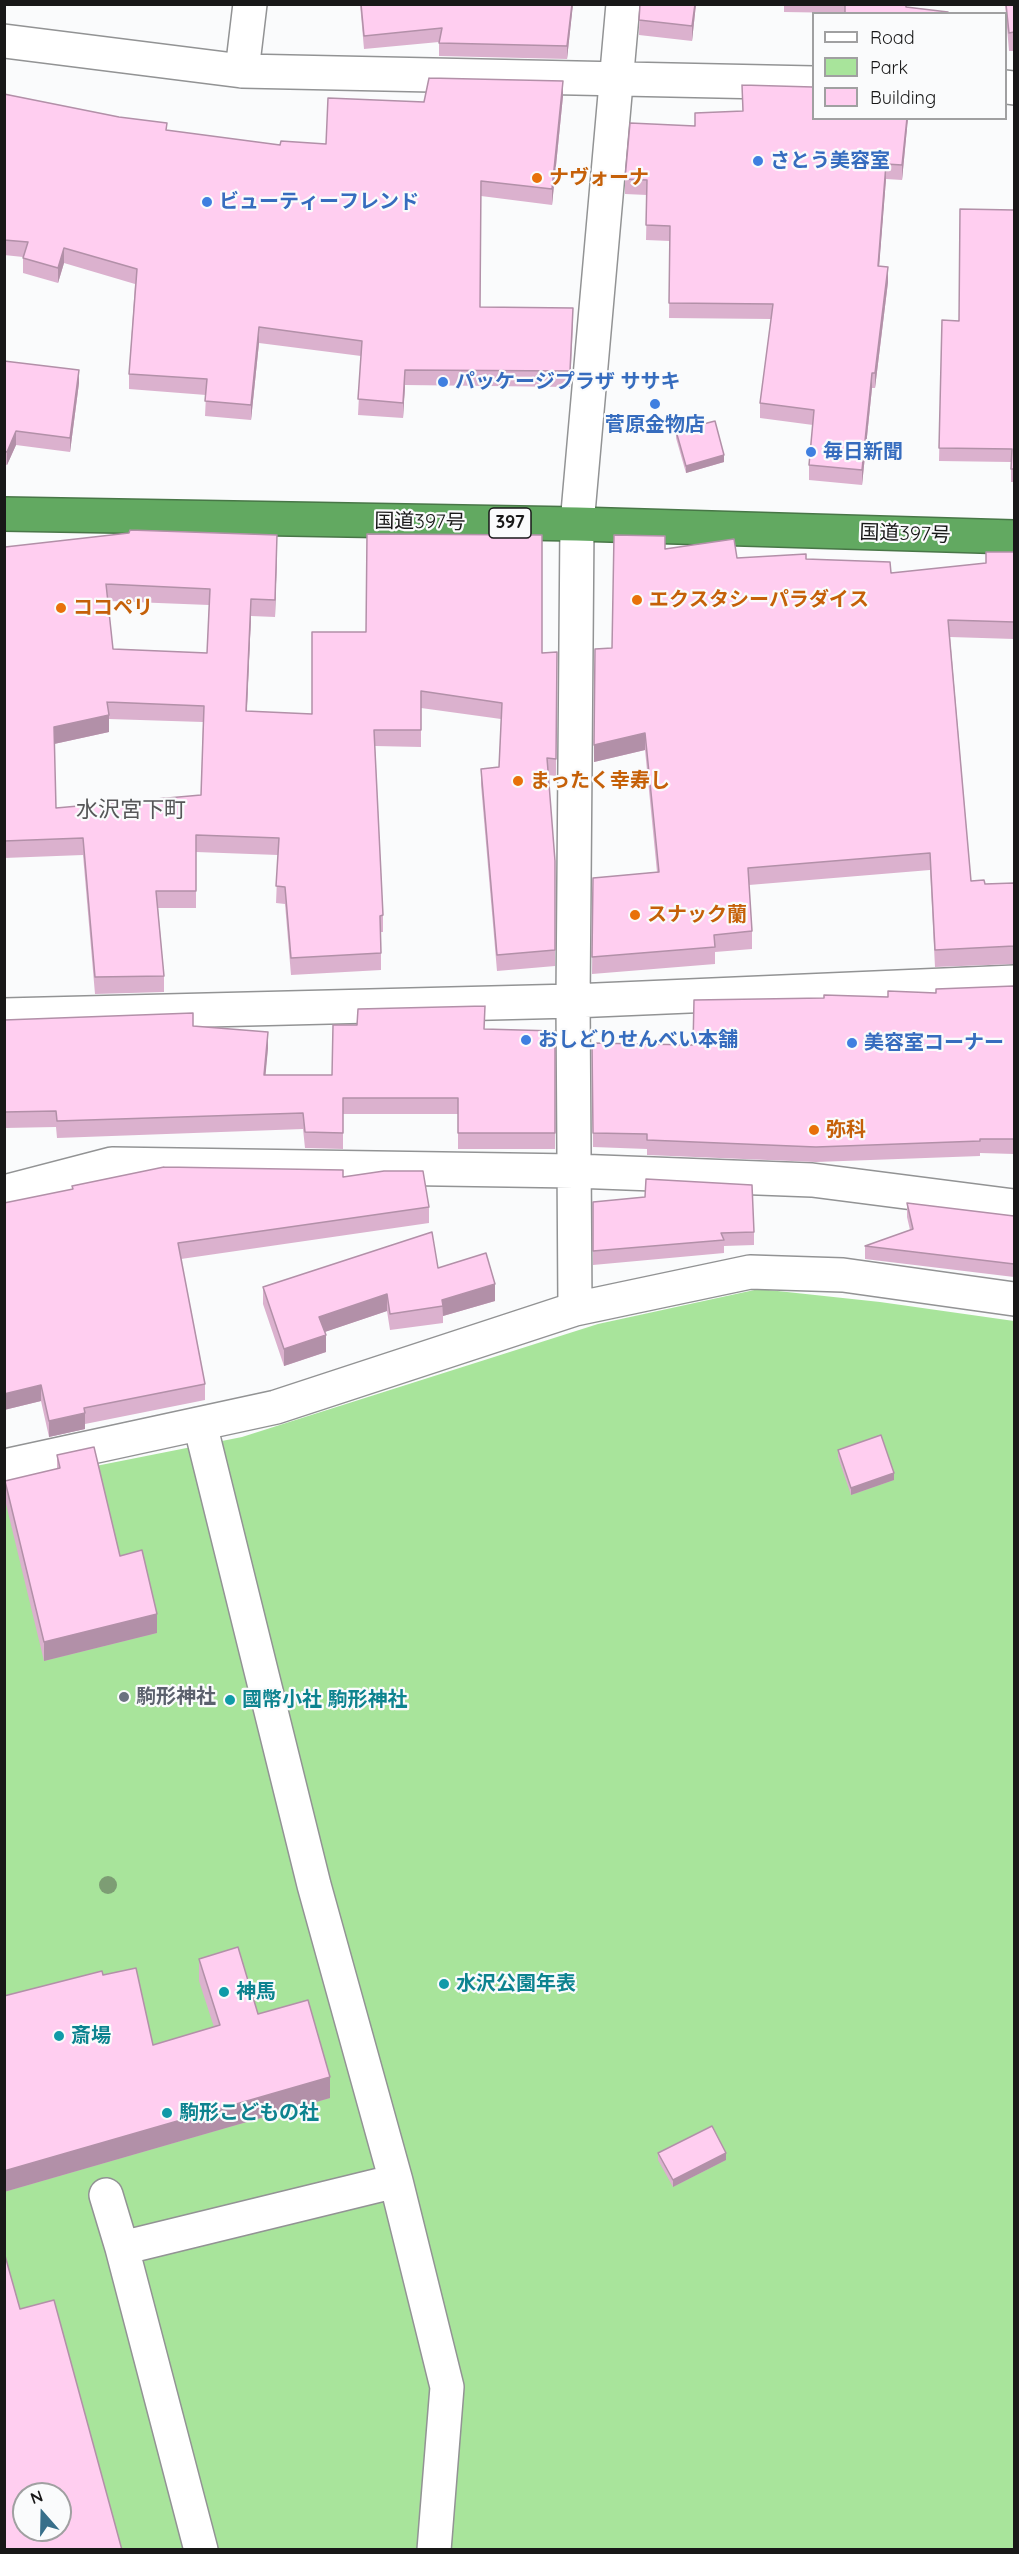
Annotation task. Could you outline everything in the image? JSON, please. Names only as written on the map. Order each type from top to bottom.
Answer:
[{"type":"highway","name":"国道397号","points":[[4,514],[577,524],[1014,537]]},
{"type":"street","points":[[242,71],[250,4]]},
{"type":"street","points":[[575,1309],[573,1001],[577,524],[623,4]]},
{"type":"street","points":[[4,41],[242,71],[812,83]]},
{"type":"street","points":[[4,1015],[573,1001],[1014,982]]},
{"type":"street","points":[[4,1192],[112,1164],[574,1171],[812,1180],[1014,1206]]},
{"type":"street","points":[[4,1467],[276,1407],[575,1309],[750,1272],[843,1275],[1014,1299]]},
{"type":"street","points":[[200,1424],[314,1885],[396,2181],[447,2387],[434,2550]]},
{"type":"street","points":[[122,2248],[396,2181]]},
{"type":"street","points":[[106,2195],[201,2550]]},
{"type":"green space","points":[[759,1289],[880,1302],[1014,1321],[1014,2549],[5,2549],[5,1484],[242,1437],[598,1324]]},
{"type":"building","points":[[361,4],[572,4],[567,46],[439,43],[442,28],[364,36]]},
{"type":"building","points":[[640,4],[695,4],[692,26],[639,20]]},
{"type":"building","points":[[845,4],[906,4],[906,7],[948,12],[845,12]]},
{"type":"building","points":[[1006,4],[1014,4],[1014,32],[1009,33]]},
{"type":"building","points":[[429,78],[563,81],[552,189],[481,181],[480,307],[573,308],[570,371],[405,370],[403,403],[358,399],[362,341],[259,327],[251,405],[205,401],[207,379],[129,374],[137,269],[64,248],[58,268],[23,258],[28,242],[4,240],[4,94],[119,117],[167,123],[166,130],[280,145],[281,141],[326,144],[328,98],[424,102]]},
{"type":"building","points":[[742,85],[812,87],[812,120],[907,120],[902,165],[886,164],[878,266],[888,267],[875,373],[872,373],[862,470],[809,465],[814,410],[760,403],[773,304],[669,303],[670,226],[646,225],[647,180],[625,179],[630,123],[695,126],[695,113],[743,111]]},
{"type":"building","points":[[960,209],[1014,210],[1014,469],[1011,469],[1012,449],[939,448],[942,320],[959,321]]},
{"type":"building","points":[[4,361],[79,370],[70,438],[16,431],[7,452],[4,451]]},
{"type":"building","points":[[715,421],[724,455],[686,466],[676,431]]},
{"type":"building","points":[[130,530],[277,535],[275,600],[251,599],[246,711],[312,714],[312,632],[366,632],[367,534],[542,535],[542,653],[557,652],[556,759],[547,758],[555,861],[555,950],[497,955],[481,769],[499,767],[502,703],[421,691],[421,730],[374,730],[383,915],[380,916],[381,953],[291,958],[285,887],[276,886],[279,838],[196,835],[196,891],[156,891],[164,976],[95,977],[83,838],[4,841],[4,537],[5,547],[129,533]],"holes":[[[106,584],[210,589],[207,653],[113,649]],[[107,702],[204,706],[201,795],[56,808],[54,727],[109,715]]]},
{"type":"building","points":[[614,535],[665,536],[665,549],[734,539],[737,558],[806,554],[806,559],[890,562],[891,573],[986,563],[986,552],[1014,552],[1014,622],[948,620],[971,881],[984,880],[985,884],[1014,883],[1014,946],[935,950],[930,853],[748,868],[752,931],[714,935],[715,947],[592,957],[593,878],[659,872],[645,733],[594,745],[595,649],[612,648]]},
{"type":"building","points":[[1014,986],[1014,1139],[816,1147],[647,1140],[647,1134],[593,1133],[592,1043],[693,1045],[694,1000],[824,998],[824,995],[888,997],[888,991],[936,993],[936,989]]},
{"type":"building","points":[[485,1006],[484,1029],[555,1031],[555,1133],[458,1133],[458,1098],[343,1098],[343,1133],[305,1132],[303,1113],[57,1121],[56,1111],[4,1112],[4,1020],[193,1013],[193,1026],[268,1032],[264,1075],[332,1075],[333,1025],[357,1025],[358,1009]]},
{"type":"building","points":[[164,1167],[343,1170],[343,1177],[384,1171],[423,1171],[429,1207],[178,1243],[205,1384],[84,1408],[85,1413],[49,1421],[41,1385],[4,1394],[4,1203]]},
{"type":"building","points":[[646,1179],[752,1185],[754,1232],[721,1233],[724,1240],[593,1251],[593,1202],[645,1197]]},
{"type":"building","points":[[907,1203],[1014,1216],[1014,1264],[865,1246],[913,1229]]},
{"type":"building","points":[[432,1232],[438,1268],[486,1253],[495,1284],[442,1300],[443,1306],[390,1314],[387,1294],[319,1317],[326,1335],[284,1349],[263,1287]]},
{"type":"building","points":[[881,1435],[894,1473],[851,1488],[838,1450]]},
{"type":"building","points":[[94,1447],[120,1556],[142,1550],[157,1614],[44,1642],[5,1481],[60,1468],[57,1455]]},
{"type":"building","points":[[238,1947],[258,2014],[308,2000],[330,2077],[4,2171],[4,1996],[102,1971],[103,1975],[136,1968],[153,2045],[220,2025],[199,1959]]},
{"type":"building","points":[[712,2126],[726,2153],[673,2180],[658,2153]]},
{"type":"building","points":[[4,2252],[20,2309],[54,2300],[122,2550],[4,2550]]},
{"type":"place","name":"さとう美容室","points":[[758,161]]},
{"type":"place","name":"ナヴォーナ","points":[[537,178]]},
{"type":"place","name":"ビューティーフレンド","points":[[207,202]]},
{"type":"place","name":"パッケージプラザ ササキ","points":[[443,382]]},
{"type":"place","name":"菅原金物店","points":[[655,404]]},
{"type":"place","name":"毎日新聞","points":[[811,452]]},
{"type":"place","name":"エクスタシーパラダイス","points":[[637,600]]},
{"type":"place","name":"ココペリ","points":[[61,608]]},
{"type":"place","name":"まったく幸寿し","points":[[518,781]]},
{"type":"place","name":"スナック蘭","points":[[635,915]]},
{"type":"place","name":"おしどりせんべい本舗","points":[[526,1040]]},
{"type":"place","name":"美容室コーナー","points":[[852,1043]]},
{"type":"place","name":"弥科","points":[[814,1130]]},
{"type":"place","name":"駒形神社","points":[[124,1697]]},
{"type":"place","name":"國幣小社 駒形神社","points":[[230,1700]]},
{"type":"place","name":"水沢公園年表","points":[[444,1984]]},
{"type":"place","name":"神馬","points":[[224,1992]]},
{"type":"place","name":"斎場","points":[[59,2036]]},
{"type":"place","name":"駒形こどもの社","points":[[167,2113]]},
{"type":"district","name":"水沢宮下町","points":[[131,810]]}]
